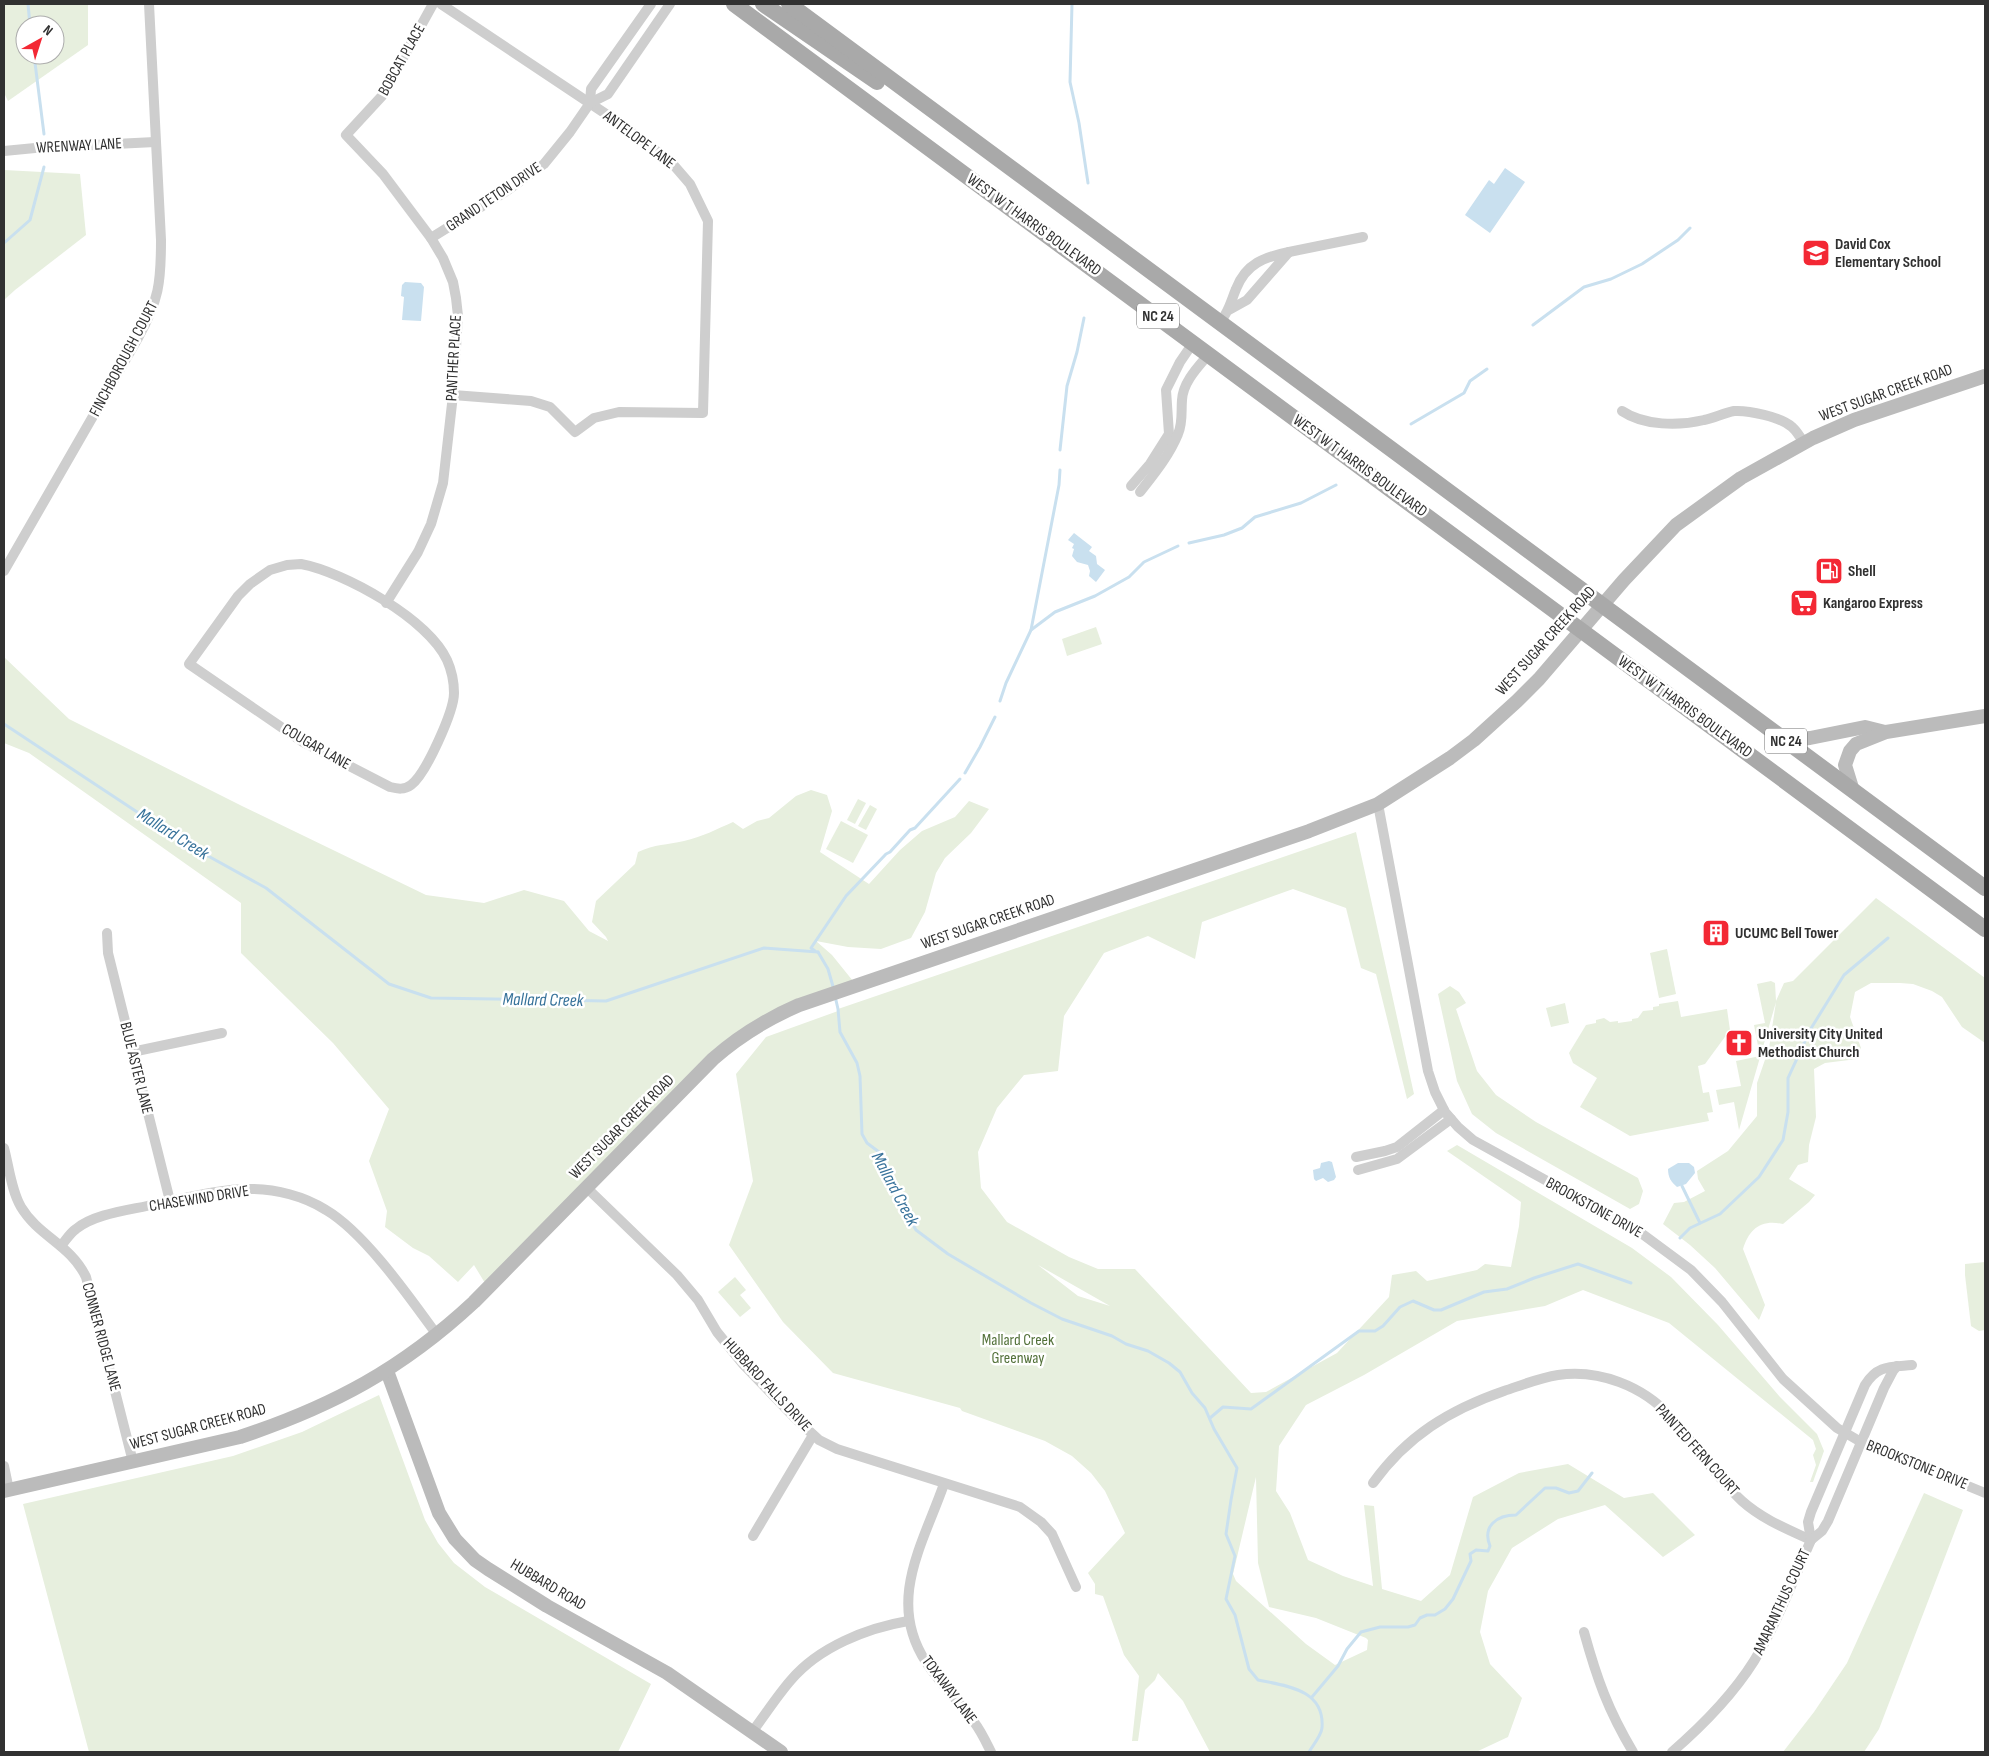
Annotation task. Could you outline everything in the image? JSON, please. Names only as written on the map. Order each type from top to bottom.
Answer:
[{"type":"main road","name":"WEST W T HARRIS BOULEVARD","points":[[734,4],[1985,929]]},
{"type":"main road","points":[[763,4],[889,90],[947,120]]},
{"type":"main road","name":"WEST W T HARRIS BOULEVARD","points":[[789,4],[947,120],[1225,316],[1602,605],[1985,888]]},
{"type":"main road","name":"WEST SUGAR CREEK ROAD","points":[[6,1491],[218,1443],[276,1425],[318,1408],[386,1371],[437,1335],[474,1302],[725,1049],[750,1030],[776,1015],[799,1005],[1309,831],[1378,804],[1409,786],[1474,740],[1517,701],[1676,524],[1741,478],[1804,442],[1854,420],[1985,376]]},
{"type":"main road","points":[[1853,791],[1845,765],[1850,751],[1856,744],[1886,732],[1985,716]]},
{"type":"main road","points":[[1781,737],[1810,738],[1864,728],[1886,732]]},
{"type":"main road","name":"HUBBARD ROAD","points":[[386,1371],[439,1513],[449,1531],[464,1550],[481,1564],[516,1587],[668,1673],[781,1752]]},
{"type":"street","name":"FINCHBOROUGH COURT","points":[[4,571],[138,338],[157,298],[161,275],[161,240],[149,4]]},
{"type":"street","name":"BOBCAT PLACE","points":[[346,135],[382,96],[433,4]]},
{"type":"street","name":"ANTELOPE LANE","points":[[442,4],[618,122],[671,162],[690,184],[708,221],[703,413],[619,412],[605,414],[594,418],[575,432],[550,408],[531,401],[453,395]]},
{"type":"street","name":"GRAND TETON DRIVE","points":[[590,103],[591,89],[651,4]]},
{"type":"street","name":"GRAND TETON DRIVE","points":[[431,238],[537,171],[556,150],[590,103],[608,94],[670,4]]},
{"type":"street","name":"PANTHER PLACE","points":[[346,135],[383,174],[431,238],[443,258],[453,282],[458,316],[447,460],[438,505],[418,552],[386,603]]},
{"type":"street","name":"WRENWAY LANE","points":[[4,151],[155,142]]},
{"type":"street","points":[[1225,316],[1236,287],[1256,263],[1263,258],[1364,237]]},
{"type":"street","points":[[1225,316],[1248,300],[1289,252]]},
{"type":"street","points":[[1131,486],[1150,464],[1169,434],[1166,390],[1180,362],[1193,343]]},
{"type":"street","points":[[1140,492],[1161,465],[1171,447],[1181,424],[1184,388],[1189,378],[1209,354]]},
{"type":"street","points":[[1622,411],[1640,420],[1682,424],[1734,411],[1749,412],[1786,423],[1792,427],[1804,442]]},
{"type":"street","name":"COUGAR LANE","points":[[301,564],[318,567],[354,582],[386,603],[420,626],[437,644],[447,660],[454,694],[449,714],[418,779],[410,786],[401,790],[390,787],[303,742],[189,664],[238,596],[265,572],[276,568],[301,564]]},
{"type":"street","name":"BROOKSTONE DRIVE","points":[[1378,804],[1428,1072],[1435,1092],[1451,1119],[1473,1140],[1641,1233],[1668,1251],[1704,1282],[1794,1390],[1844,1434],[1985,1493]]},
{"type":"street","name":"BLUE ASTER LANE","points":[[107,933],[108,953],[170,1201]]},
{"type":"street","points":[[132,1052],[222,1033]]},
{"type":"street","points":[[1356,1157],[1385,1151],[1396,1146],[1444,1110]]},
{"type":"street","points":[[1358,1170],[1397,1159],[1451,1119]]},
{"type":"street","name":"CONNER RIDGE LANE","points":[[4,1148],[20,1206],[43,1233],[74,1256],[86,1277],[134,1462]]},
{"type":"street","name":"HUBBARD FALLS DRIVE","points":[[587,1188],[677,1275],[698,1300],[717,1332],[742,1364],[819,1440],[837,1449],[1020,1507],[1041,1522],[1052,1534],[1076,1587]]},
{"type":"street","name":"CHASEWIND DRIVE","points":[[61,1246],[76,1229],[101,1217],[170,1201],[249,1189],[272,1190],[313,1202],[328,1210],[346,1225],[363,1242],[416,1306],[437,1335]]},
{"type":"street","name":"AMARANTHUS COURT","points":[[1811,1540],[1808,1522],[1811,1512],[1869,1377],[1876,1371],[1885,1368],[1912,1365]]},
{"type":"street","name":"AMARANTHUS COURT","points":[[1672,1752],[1712,1714],[1754,1661],[1776,1621],[1811,1540],[1822,1531],[1828,1521],[1890,1376],[1897,1366]]},
{"type":"street","name":"PAINTED FERN COURT","points":[[1372,1483],[1400,1450],[1418,1435],[1475,1401],[1542,1378],[1578,1374],[1597,1376],[1630,1386],[1658,1404],[1672,1418],[1728,1488],[1743,1502],[1778,1525],[1811,1540]]},
{"type":"street","points":[[752,1536],[813,1435]]},
{"type":"street","points":[[4,1466],[6,1491]]},
{"type":"street","name":"TOXAWAY LANE","points":[[944,1484],[913,1566],[907,1592],[908,1621],[916,1644],[926,1663],[975,1724],[991,1752]]},
{"type":"street","points":[[752,1732],[792,1678],[823,1652],[862,1633],[908,1621]]},
{"type":"street","points":[[1584,1632],[1600,1687],[1616,1723],[1633,1752]]},
{"type":"green space","points":[[4,4],[88,4],[88,45],[65,61],[65,15],[15,15],[15,65],[59,65],[8,101],[4,93]]},
{"type":"green space","points":[[4,170],[80,174],[86,235],[4,300]]},
{"type":"green space","points":[[1096,627],[1102,644],[1067,656],[1062,639]]},
{"type":"green space","points":[[4,657],[69,719],[242,806],[426,895],[484,903],[524,890],[564,901],[589,931],[608,941],[592,922],[596,901],[635,864],[638,852],[697,837],[733,822],[743,829],[757,821],[769,818],[796,796],[811,790],[827,795],[832,811],[820,852],[869,884],[900,850],[922,831],[955,817],[969,801],[989,809],[971,833],[945,858],[936,873],[925,912],[911,938],[881,949],[848,947],[816,941],[832,955],[857,986],[750,1030],[488,1288],[474,1265],[458,1282],[429,1256],[413,1248],[385,1227],[387,1211],[369,1161],[389,1109],[333,1043],[241,953],[241,903],[29,753],[4,743]]},
{"type":"green space","points":[[858,799],[866,803],[855,824],[847,820]]},
{"type":"green space","points":[[870,805],[877,809],[866,830],[858,826]]},
{"type":"green space","points":[[841,821],[868,835],[853,863],[826,849]]},
{"type":"green space","name":"Mallard Creek Greenway","points":[[1356,832],[1414,1094],[1407,1099],[1376,974],[1361,968],[1346,908],[1293,889],[1202,922],[1195,959],[1148,936],[1104,953],[1064,1016],[1058,1071],[1024,1075],[997,1108],[978,1152],[981,1188],[1007,1222],[1069,1257],[1098,1269],[1135,1269],[1251,1393],[1266,1392],[1337,1353],[1389,1297],[1392,1275],[1416,1271],[1427,1281],[1477,1270],[1485,1264],[1511,1267],[1519,1226],[1521,1202],[1447,1151],[1457,1145],[1632,1248],[1671,1277],[1718,1325],[1780,1397],[1817,1434],[1824,1451],[1813,1482],[1810,1482],[1816,1465],[1813,1455],[1816,1449],[1813,1440],[1669,1323],[1583,1290],[1545,1306],[1457,1321],[1364,1375],[1306,1405],[1279,1446],[1276,1491],[1290,1513],[1308,1560],[1343,1576],[1373,1586],[1364,1505],[1374,1506],[1382,1589],[1421,1601],[1450,1575],[1473,1497],[1519,1473],[1568,1464],[1624,1498],[1653,1493],[1695,1535],[1663,1557],[1605,1505],[1558,1519],[1512,1548],[1488,1591],[1480,1632],[1490,1664],[1522,1698],[1508,1737],[1476,1752],[1210,1752],[1183,1701],[1158,1673],[1155,1680],[1145,1690],[1138,1741],[1132,1741],[1139,1676],[1124,1655],[1103,1596],[1095,1594],[1095,1584],[1088,1573],[1125,1533],[1105,1491],[1091,1473],[1072,1456],[1045,1441],[962,1411],[960,1408],[833,1373],[783,1322],[729,1245],[753,1181],[736,1074],[766,1037],[838,1011],[838,1009]],"holes":[[[1038,1265],[1110,1306],[1078,1296]],[[1256,1477],[1258,1563],[1269,1607],[1316,1618],[1366,1638],[1368,1640],[1367,1650],[1335,1665],[1306,1644],[1236,1581],[1233,1574]]]},
{"type":"green space","points":[[1876,898],[1985,978],[1985,1043],[1962,1027],[1942,997],[1932,991],[1913,984],[1871,983],[1855,992],[1850,1017],[1861,1048],[1857,1059],[1825,1063],[1814,1069],[1816,1117],[1809,1145],[1808,1162],[1798,1165],[1789,1179],[1815,1195],[1783,1224],[1768,1223],[1757,1227],[1752,1231],[1743,1249],[1765,1305],[1759,1320],[1715,1268],[1663,1224],[1674,1203],[1684,1202],[1705,1191],[1698,1179],[1697,1171],[1728,1151],[1757,1116],[1757,1083],[1769,1048],[1776,1002],[1739,1130],[1734,1102],[1719,1105],[1716,1090],[1741,1086],[1736,1061],[1760,1056],[1754,1025],[1765,1023],[1757,984],[1771,981],[1775,983],[1776,1001],[1784,983],[1793,981]]},
{"type":"green space","points":[[1667,949],[1676,994],[1659,998],[1650,953]]},
{"type":"green space","points":[[1450,986],[1459,992],[1466,1003],[1456,1009],[1477,1071],[1496,1095],[1536,1122],[1638,1178],[1643,1191],[1639,1204],[1630,1209],[1496,1133],[1472,1114],[1457,1081],[1438,994]]},
{"type":"green space","points":[[1678,1001],[1681,1017],[1727,1009],[1730,1030],[1705,1064],[1698,1066],[1703,1093],[1709,1092],[1713,1112],[1707,1113],[1709,1121],[1630,1136],[1580,1107],[1597,1078],[1573,1063],[1569,1053],[1586,1025],[1596,1023],[1596,1020],[1604,1018],[1610,1022],[1618,1021],[1618,1023],[1632,1021],[1632,1019],[1638,1018],[1643,1011],[1653,1010],[1653,1007],[1659,1006],[1659,1004]]},
{"type":"green space","points":[[1565,1003],[1569,1023],[1551,1027],[1546,1008]]},
{"type":"green space","points":[[1985,1262],[1985,1330],[1979,1331],[1971,1326],[1965,1264]]},
{"type":"green space","points":[[735,1277],[746,1290],[740,1295],[751,1308],[740,1317],[718,1292]]},
{"type":"green space","points":[[379,1395],[425,1520],[438,1543],[454,1563],[485,1587],[651,1684],[618,1752],[89,1752],[23,1504],[233,1456],[302,1432]]},
{"type":"green space","points":[[1924,1493],[1963,1510],[1879,1729],[1864,1752],[1783,1752],[1814,1712],[1847,1663]]},
{"type":"water","points":[[1505,168],[1525,182],[1490,233],[1465,215],[1489,180],[1494,184]]},
{"type":"water","points":[[405,282],[421,283],[424,287],[421,321],[402,320],[404,297],[401,296],[402,285]]},
{"type":"water","points":[[1074,533],[1092,547],[1089,551],[1096,556],[1097,564],[1105,570],[1096,582],[1089,576],[1088,565],[1077,562],[1072,556],[1074,544],[1068,540]]},
{"type":"water","points":[[1332,1162],[1336,1177],[1328,1182],[1323,1178],[1316,1181],[1313,1170],[1320,1168],[1321,1163]]},
{"type":"water","points":[[1678,1163],[1689,1163],[1694,1167],[1695,1173],[1686,1184],[1677,1187],[1670,1179],[1668,1169]]},
{"type":"waterway","points":[[28,4],[29,15]]},
{"type":"waterway","points":[[1072,4],[1070,82],[1079,123],[1088,183]]},
{"type":"waterway","points":[[35,65],[44,134]]},
{"type":"waterway","points":[[4,243],[30,220],[44,167]]},
{"type":"waterway","points":[[1533,325],[1584,287],[1611,279],[1642,264],[1678,240],[1690,228]]},
{"type":"waterway","points":[[1060,450],[1067,386],[1084,318]]},
{"type":"waterway","points":[[1411,424],[1464,393],[1470,381],[1487,369]]},
{"type":"waterway","points":[[1000,701],[1006,683],[1031,630],[1059,485],[1060,470]]},
{"type":"waterway","points":[[1189,543],[1224,535],[1242,528],[1255,517],[1301,503],[1336,485]]},
{"type":"waterway","points":[[1031,630],[1055,612],[1095,596],[1129,577],[1144,562],[1178,546]]},
{"type":"waterway","points":[[965,773],[995,717]]},
{"type":"waterway","name":"Mallard Creek","points":[[4,724],[181,841],[266,888],[389,984],[431,998],[606,1001],[764,948],[818,952]]},
{"type":"waterway","points":[[815,951],[811,948],[846,896],[910,830],[915,828],[960,779]]},
{"type":"waterway","points":[[1680,1238],[1690,1228],[1720,1214],[1759,1177],[1783,1140],[1788,1112],[1788,1078],[1810,1030],[1844,975],[1888,938]]},
{"type":"waterway","name":"Mallard Creek","points":[[818,952],[828,969],[834,990]]},
{"type":"waterway","name":"Mallard Creek","points":[[835,996],[840,1032],[857,1063],[860,1076],[862,1134],[867,1143],[879,1152],[882,1165],[897,1187],[905,1211],[916,1230],[948,1254],[1031,1303],[1062,1319],[1112,1336],[1126,1344],[1148,1351],[1169,1363],[1180,1372],[1192,1393],[1205,1408],[1214,1429],[1237,1468],[1226,1534],[1235,1556],[1226,1599],[1235,1615],[1249,1669],[1258,1680],[1302,1692],[1317,1705],[1321,1715],[1322,1728],[1319,1737],[1309,1752]]},
{"type":"waterway","points":[[1682,1186],[1700,1223]]},
{"type":"waterway","points":[[1210,1418],[1223,1407],[1251,1409],[1359,1331],[1375,1331],[1383,1326],[1400,1307],[1413,1301],[1434,1310],[1441,1310],[1484,1292],[1507,1289],[1578,1264],[1631,1283]]},
{"type":"waterway","points":[[1312,1697],[1338,1666],[1347,1649],[1361,1632],[1380,1627],[1408,1627],[1415,1625],[1420,1618],[1427,1615],[1435,1615],[1445,1609],[1453,1599],[1471,1561],[1470,1554],[1476,1550],[1488,1551],[1490,1546],[1488,1533],[1493,1523],[1503,1517],[1516,1515],[1545,1488],[1556,1488],[1569,1493],[1578,1491],[1592,1473]]},
{"type":"place","name":"David Cox Elementary School","points":[[1816,253]]},
{"type":"place","name":"Shell","points":[[1829,571]]},
{"type":"place","name":"Kangaroo Express","points":[[1804,603]]},
{"type":"place","name":"UCUMC Bell Tower","points":[[1716,933]]},
{"type":"place","name":"University City United Methodist Church","points":[[1739,1043]]}]
